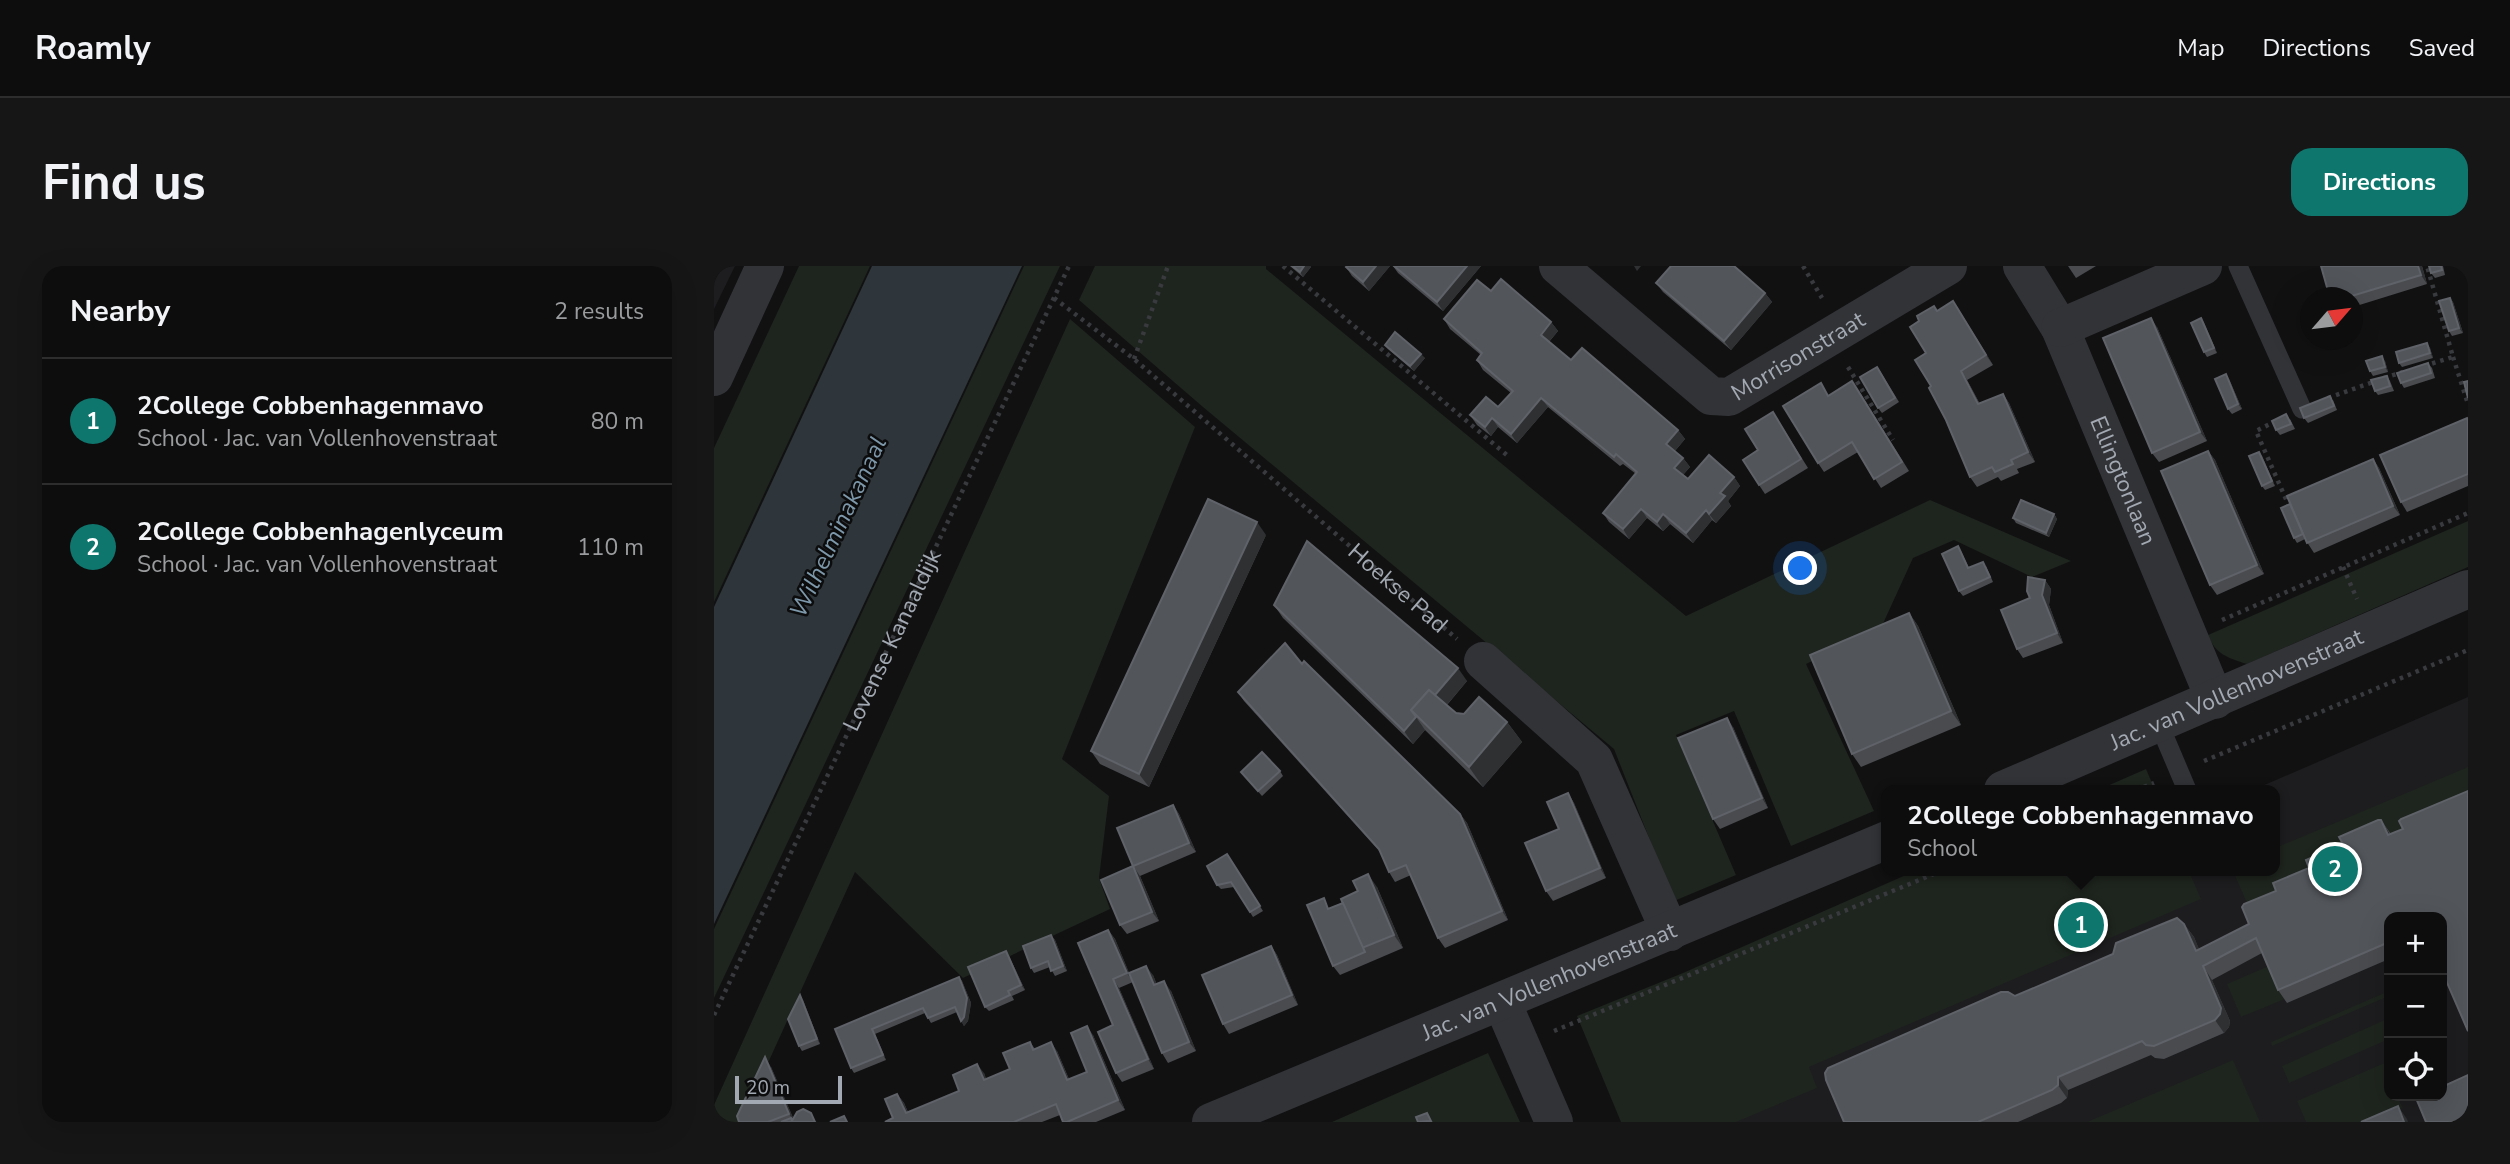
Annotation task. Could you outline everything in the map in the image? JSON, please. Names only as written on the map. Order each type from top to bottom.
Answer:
[{"type":"street","points":[[714,377],[765,266]]},
{"type":"street","name":"Morrisonstraat","points":[[1558,266],[1711,396],[1729,397],[1948,266]]},
{"type":"street","name":"Ellingtonlaan","points":[[2022,266],[2060,328],[2216,700]]},
{"type":"street","points":[[2060,328],[2203,266]]},
{"type":"street","name":"Jac. van Vollenhovenstraat","points":[[2015,785],[2468,589]]},
{"type":"street","points":[[1483,661],[1594,760],[1670,932]]},
{"type":"street","name":"Jac. van Vollenhovenstraat","points":[[1211,1122],[1881,843]]},
{"type":"street","points":[[1502,1002],[1554,1122]]},
{"type":"lane","points":[[2238,266],[2302,409]]},
{"type":"lane","points":[[2159,724],[2183,781]]},
{"type":"path","name":"Lovense Kanaaldijk","points":[[714,1015],[1069,266]]},
{"type":"path","points":[[1134,359],[1168,266]]},
{"type":"path","points":[[1283,266],[1508,456]]},
{"type":"path","points":[[2427,266],[2468,404]]},
{"type":"path","name":"Hoekse Pad","points":[[1054,298],[1134,359],[1483,661]]},
{"type":"path","points":[[1830,338],[1893,440]]},
{"type":"path","points":[[2289,506],[2256,431],[2352,388],[2453,357]]},
{"type":"path","points":[[2189,634],[2468,513]]},
{"type":"path","points":[[2162,785],[2183,781],[2232,747],[2468,650]]},
{"type":"path","points":[[1521,1044],[1929,876]]},
{"type":"shaded area","points":[[714,266],[735,266],[714,309]]},
{"type":"shaded area","points":[[799,266],[870,266],[714,602],[714,448]]},
{"type":"shaded area","points":[[1024,266],[1060,266],[714,998],[714,929]]},
{"type":"shaded area","points":[[1095,266],[1266,266],[1266,269],[1686,616],[1930,500],[2071,561],[2032,577],[1954,540],[1913,558],[1881,628],[1806,664],[1874,811],[1791,846],[1734,711],[1676,735],[1736,875],[1674,901],[1614,749],[1203,407],[1079,300]]},
{"type":"shaded area","points":[[1070,319],[1195,427],[1062,759],[1109,796],[1099,878],[1110,909],[963,978],[855,872],[741,1122],[714,1122],[714,1105]]},
{"type":"shaded area","points":[[2468,521],[2468,567],[2247,664],[2223,654],[2214,647],[2208,635]]},
{"type":"shaded area","points":[[2468,697],[2468,1122],[1663,1122],[2056,876],[2280,876],[2280,785],[2265,785]]},
{"type":"shaded area","points":[[2468,767],[2468,807],[2250,910],[2235,876],[2280,876],[2280,846]]},
{"type":"shaded area","points":[[2146,769],[2153,785],[2109,785]]},
{"type":"shaded area","points":[[1904,876],[2191,876],[2201,899],[1809,1067],[1817,1088],[1736,1122],[1621,1122],[1577,1016],[1683,973]]},
{"type":"shaded area","points":[[2271,965],[2285,999],[2241,1017],[2227,984]]},
{"type":"shaded area","points":[[2384,993],[2384,998],[2272,1046],[2271,1042]]},
{"type":"shaded area","points":[[2384,1020],[2384,1041],[2289,1083],[2282,1066]]},
{"type":"shaded area","points":[[1488,1053],[1520,1122],[1332,1122]]},
{"type":"shaded area","points":[[2233,1060],[2260,1122],[2087,1122]]},
{"type":"shaded area","points":[[2384,1063],[2384,1101],[2400,1101],[2403,1108],[2371,1122],[2306,1122],[2297,1101]]},
{"type":"water","name":"Wilhelminakanaal","points":[[872,266],[1022,266],[714,924],[714,607]]},
{"type":"building","points":[[1292,266],[1304,266],[1300,272]]},
{"type":"building","points":[[1347,266],[1376,266],[1363,282]]},
{"type":"building","points":[[1394,266],[1467,266],[1437,302]]},
{"type":"building","points":[[1671,266],[1734,266],[1765,293],[1724,341],[1656,283]]},
{"type":"building","points":[[2321,266],[2418,266],[2421,275],[2363,293],[2363,287],[2327,287]]},
{"type":"building","points":[[2429,266],[2441,266],[2442,270],[2431,273]]},
{"type":"building","points":[[1501,279],[1551,322],[1541,335],[1571,360],[1582,348],[1678,430],[1666,444],[1683,458],[1674,468],[1688,479],[1709,455],[1734,477],[1720,493],[1725,496],[1709,514],[1706,510],[1686,533],[1663,514],[1657,522],[1641,509],[1623,529],[1603,513],[1637,472],[1616,454],[1614,457],[1541,398],[1511,434],[1492,418],[1485,427],[1470,415],[1486,397],[1498,407],[1513,391],[1477,360],[1482,353],[1444,319],[1477,280],[1491,291]]},
{"type":"building","points":[[2450,298],[2459,328],[2449,331],[2439,301]]},
{"type":"building","points":[[1953,301],[1986,355],[1961,371],[1978,404],[2003,394],[2028,452],[2011,460],[2013,464],[1995,472],[1992,467],[1970,477],[1929,388],[1931,386],[1915,360],[1926,353],[1910,327],[1919,321],[1917,316],[1934,306],[1937,311]]},
{"type":"building","points":[[2151,318],[2200,432],[2152,453],[2103,338]]},
{"type":"building","points":[[2201,318],[2214,348],[2204,352],[2191,323]]},
{"type":"building","points":[[1395,332],[1421,354],[1410,366],[1385,345]]},
{"type":"building","points":[[2427,343],[2430,353],[2399,363],[2396,352]]},
{"type":"building","points":[[2382,356],[2385,367],[2370,371],[2366,361]]},
{"type":"building","points":[[2428,363],[2431,373],[2401,383],[2397,373]]},
{"type":"building","points":[[1877,367],[1895,398],[1878,408],[1860,377]]},
{"type":"building","points":[[2226,374],[2238,404],[2228,409],[2215,379]]},
{"type":"building","points":[[2387,376],[2390,386],[2375,391],[2371,380]]},
{"type":"building","points":[[1852,381],[1902,462],[1874,479],[1852,442],[1818,463],[1783,406],[1821,383],[1828,396]]},
{"type":"building","points":[[2468,381],[2468,398],[2464,382]]},
{"type":"building","points":[[2330,396],[2334,406],[2304,418],[2300,408]]},
{"type":"building","points":[[1773,412],[1801,459],[1759,485],[1743,460],[1758,450],[1745,429]]},
{"type":"building","points":[[2286,414],[2291,424],[2276,430],[2272,421]]},
{"type":"building","points":[[2467,418],[2468,474],[2401,502],[2380,455]]},
{"type":"building","points":[[2208,451],[2257,565],[2210,585],[2161,471]]},
{"type":"building","points":[[2259,452],[2272,481],[2262,486],[2249,456]]},
{"type":"building","points":[[2373,459],[2393,506],[2307,543],[2287,496]]},
{"type":"building","points":[[1208,499],[1257,522],[1139,774],[1091,751]]},
{"type":"building","points":[[2021,500],[2054,514],[2046,533],[2013,518]]},
{"type":"building","points":[[2290,504],[2303,534],[2294,538],[2281,508]]},
{"type":"building","points":[[1307,541],[1458,668],[1435,695],[1429,690],[1411,710],[1416,717],[1404,731],[1274,605]]},
{"type":"building","points":[[1958,546],[1968,568],[1983,562],[1990,577],[1959,591],[1942,554]]},
{"type":"building","points":[[2028,577],[2045,580],[2042,595],[2057,633],[2017,649],[2001,610],[2030,598],[2027,591]]},
{"type":"building","points":[[1909,613],[1951,711],[1852,754],[1810,655]]},
{"type":"building","points":[[1285,643],[1302,664],[1304,661],[1460,814],[1502,911],[1438,938],[1406,865],[1389,872],[1379,849],[1238,692]]},
{"type":"building","points":[[1429,690],[1456,713],[1464,714],[1479,697],[1507,722],[1469,767],[1411,710]]},
{"type":"building","points":[[1727,718],[1762,798],[1713,819],[1678,738]]},
{"type":"building","points":[[1262,752],[1280,771],[1258,791],[1241,772]]},
{"type":"building","points":[[2468,791],[2468,1031],[2447,983],[2447,912],[2384,912],[2384,944],[2278,990],[2256,938],[2203,966],[2221,1008],[2215,1020],[2154,1046],[2146,1045],[2142,1041],[2058,1077],[2058,1085],[2052,1090],[1978,1122],[1844,1122],[1826,1080],[1825,1073],[1828,1068],[2001,992],[2015,996],[2113,954],[2116,943],[2177,918],[2184,924],[2196,951],[2249,924],[2242,907],[2244,904],[2276,891],[2273,883],[2309,868],[2306,860],[2343,844],[2339,837],[2378,820],[2381,820],[2388,835],[2403,829],[2399,821]]},
{"type":"building","points":[[1568,793],[1600,868],[1546,891],[1525,843],[1559,829],[1547,802]]},
{"type":"building","points":[[1173,805],[1189,843],[1133,866],[1117,828]]},
{"type":"building","points":[[1227,854],[1260,906],[1250,912],[1231,882],[1217,885],[1207,866]]},
{"type":"building","points":[[1133,866],[1152,912],[1120,925],[1101,880]]},
{"type":"building","points":[[1368,874],[1394,935],[1362,948],[1341,899],[1358,891],[1353,881]]},
{"type":"building","points":[[1324,898],[1328,909],[1343,903],[1365,952],[1333,966],[1307,905]]},
{"type":"building","points":[[1108,930],[1127,973],[1113,979],[1148,1059],[1116,1073],[1098,1032],[1113,1025],[1078,943]]},
{"type":"building","points":[[1051,935],[1063,966],[1051,971],[1048,961],[1031,968],[1023,946]]},
{"type":"building","points":[[1271,946],[1292,995],[1223,1024],[1202,975]]},
{"type":"building","points":[[1006,951],[1021,985],[1008,991],[1010,995],[985,1007],[968,967]]},
{"type":"building","points":[[1146,966],[1154,985],[1164,981],[1189,1042],[1162,1053],[1129,973]]},
{"type":"building","points":[[959,977],[967,998],[961,1021],[955,1007],[928,1018],[923,1008],[872,1029],[883,1055],[851,1068],[835,1029]]},
{"type":"building","points":[[800,995],[817,1039],[799,1046],[788,1019]]},
{"type":"building","points":[[1087,1026],[1118,1100],[1067,1122],[1063,1122],[1056,1104],[1014,1122],[885,1122],[893,1118],[885,1099],[897,1094],[906,1113],[959,1091],[953,1075],[977,1064],[984,1080],[1010,1069],[1003,1053],[1030,1042],[1033,1050],[1051,1042],[1067,1080],[1087,1072],[1071,1033]]},
{"type":"building","points":[[765,1057],[789,1114],[768,1122],[739,1122],[737,1116]]},
{"type":"building","points":[[2468,1075],[2468,1122],[2426,1122],[2417,1101],[2447,1101],[2447,1085]]},
{"type":"building","points":[[2398,1106],[2404,1122],[2361,1122]]},
{"type":"building","points":[[803,1109],[811,1113],[815,1122],[781,1122],[791,1118],[792,1121],[797,1112]]},
{"type":"building","points":[[1427,1113],[1431,1121],[1418,1122],[1416,1117]]},
{"type":"building","points":[[844,1116],[847,1122],[830,1122]]},
{"type":"place","name":"2College Cobbenhagenlyceum","points":[[2335,869]]},
{"type":"place","name":"2College Cobbenhagenmavo","points":[[2081,925]]}]
